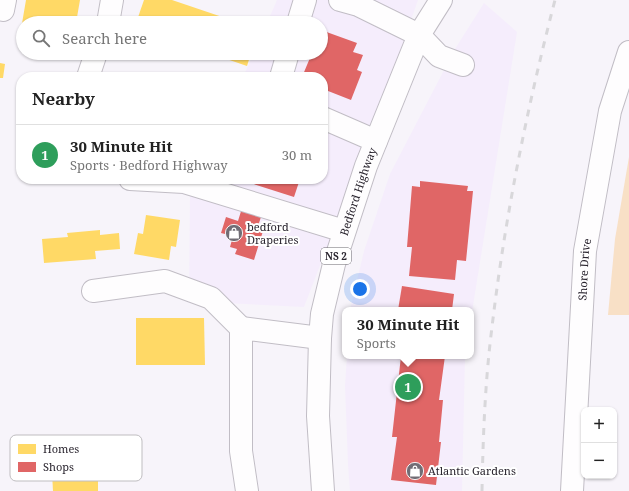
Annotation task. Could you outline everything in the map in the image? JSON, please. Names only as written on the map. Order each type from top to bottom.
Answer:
[{"type":"street","points":[[0,9],[3,10],[5,0]]},
{"type":"street","points":[[109,16],[112,0]]},
{"type":"street","points":[[300,16],[305,0]]},
{"type":"street","points":[[340,0],[358,5],[420,35],[439,56],[463,65]]},
{"type":"street","name":"Bedford Highway","points":[[323,491],[318,416],[320,338],[322,314],[334,264],[366,166],[376,141],[420,35],[441,0]]},
{"type":"street","name":"Shore Drive","points":[[572,491],[585,251],[610,111],[629,52]]},
{"type":"street","points":[[90,72],[94,60]]},
{"type":"street","points":[[282,72],[286,60]]},
{"type":"street","points":[[328,120],[376,141]]},
{"type":"street","points":[[191,184],[344,231]]},
{"type":"street","points":[[93,291],[165,281],[211,298],[241,328],[320,338]]},
{"type":"street","points":[[241,328],[241,451],[247,491]]},
{"type":"shaded area","points":[[277,0],[418,0],[378,115],[304,307],[189,301],[190,196],[196,184],[328,184],[328,72],[245,72],[251,60],[328,60],[328,16],[270,16]]},
{"type":"shaded area","points":[[484,3],[517,32],[473,307],[351,307],[364,251],[390,174],[455,49]]},
{"type":"shaded area","points":[[629,157],[629,315],[608,315],[615,239]]},
{"type":"shaded area","points":[[347,359],[465,359],[462,491],[350,491],[345,386]]},
{"type":"building: Homes","points":[[26,0],[80,0],[77,16],[23,16]]},
{"type":"building: Homes","points":[[144,0],[172,0],[219,16],[138,16]]},
{"type":"building: Homes","points":[[229,60],[249,60],[247,66]]},
{"type":"building: Homes","points":[[0,63],[5,64],[3,78],[0,78]]},
{"type":"building: Homes","points":[[146,215],[180,220],[176,247],[171,246],[169,260],[134,254],[138,233],[143,234]]},
{"type":"building: Homes","points":[[100,230],[100,235],[119,233],[120,249],[95,251],[96,259],[44,263],[42,239],[68,237],[67,233]]},
{"type":"building: Homes","points":[[136,318],[204,318],[205,365],[136,365]]},
{"type":"building: Homes","points":[[52,481],[98,481],[98,491],[53,491]]},
{"type":"building: Shops","points":[[328,33],[357,43],[353,52],[363,55],[357,70],[362,72],[351,100],[328,91],[328,72],[304,72],[309,60],[328,60]]},
{"type":"building: Shops","points":[[420,181],[468,186],[467,191],[473,191],[466,261],[457,260],[455,280],[409,276],[412,247],[407,247],[412,186],[420,187]]},
{"type":"building: Shops","points":[[254,184],[298,184],[294,197]]},
{"type":"building: Shops","points":[[242,208],[262,214],[257,229],[263,231],[254,260],[235,254],[237,249],[230,247],[233,236],[221,233],[226,217],[238,221]]},
{"type":"building: Shops","points":[[402,286],[454,294],[452,307],[398,307]]},
{"type":"building: Shops","points":[[401,359],[445,359],[439,400],[443,400],[439,442],[441,442],[436,485],[391,480],[397,437],[392,437]]},
{"type":"railway","points":[[482,491],[486,389],[492,327],[503,245],[526,122],[555,0]]},
{"type":"place","name":"bedford Draperies","points":[[234,233]]},
{"type":"place","name":"30 Minute Hit","points":[[408,387]]},
{"type":"place","name":"Atlantic Gardens","points":[[415,471]]}]
